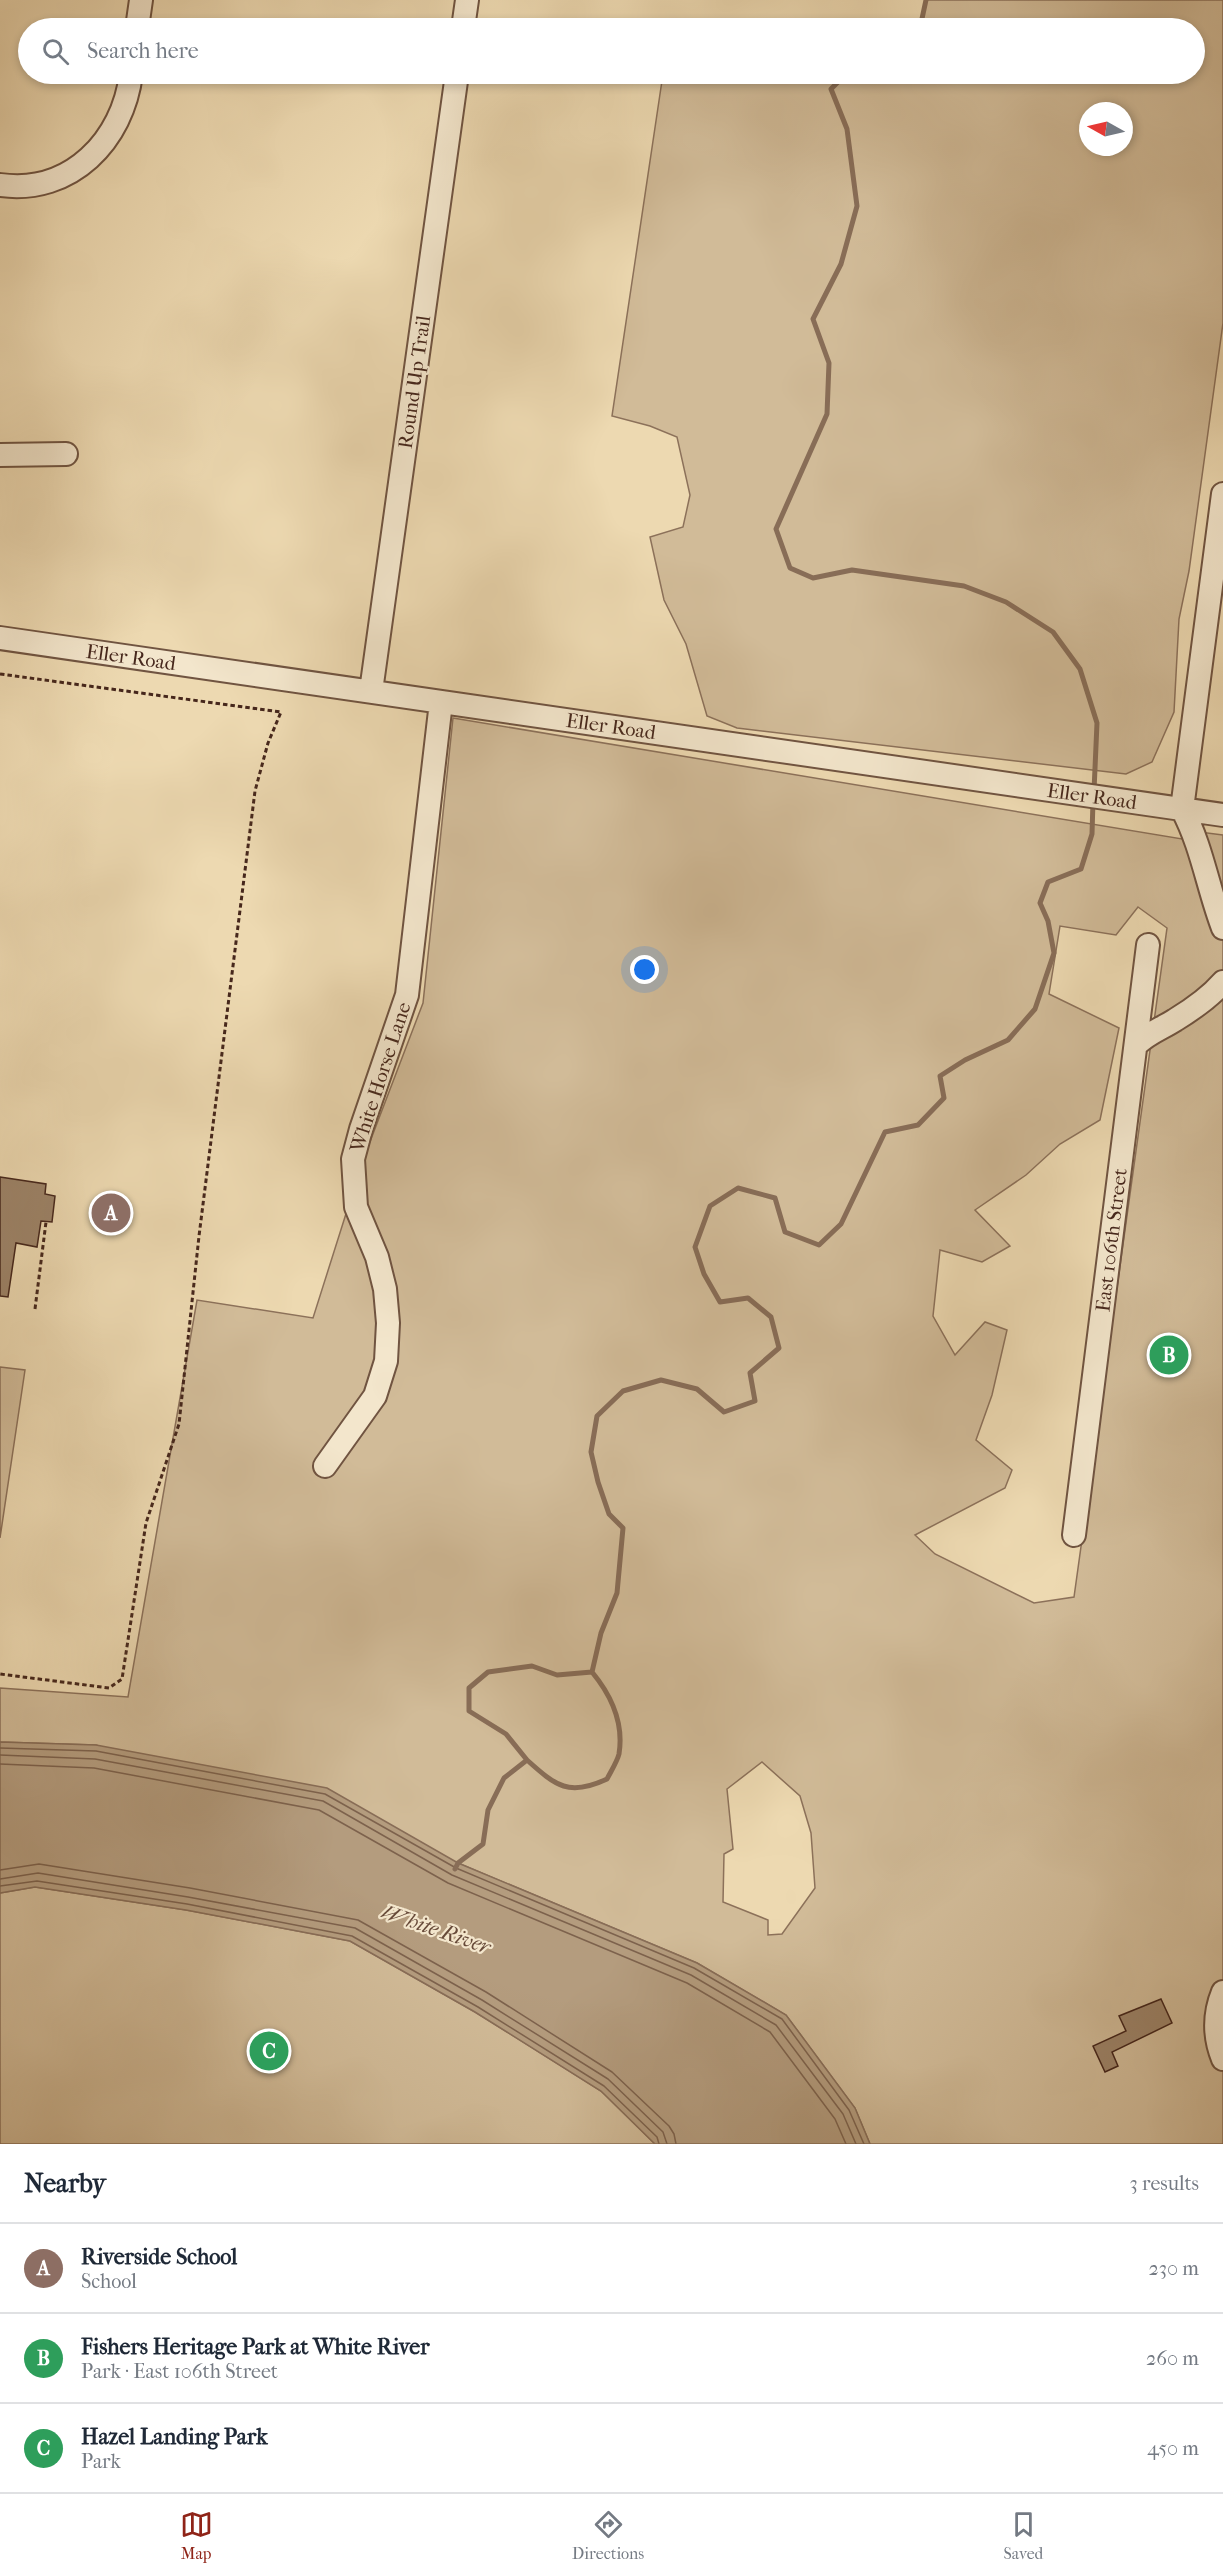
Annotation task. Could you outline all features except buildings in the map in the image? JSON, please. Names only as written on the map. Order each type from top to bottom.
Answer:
[{"type":"street","points":[[138,18],[141,0]]},
{"type":"street","points":[[464,18],[467,0]]},
{"type":"street","points":[[0,185],[14,187],[39,184],[72,172],[95,154],[117,125],[130,84]]},
{"type":"street","name":"Round Up Trail","points":[[370,691],[456,84]]},
{"type":"street","points":[[0,455],[66,454]]},
{"type":"street","points":[[1223,494],[1182,809],[1192,828],[1212,900],[1223,928]]},
{"type":"street","name":"Eller Road","points":[[0,638],[1223,815]]},
{"type":"street","name":"White Horse Lane","points":[[325,1466],[375,1396],[386,1361],[388,1323],[385,1289],[377,1257],[356,1207],[353,1159],[360,1129],[407,995],[441,702]]},
{"type":"street","name":"East 106th Street","points":[[1074,1535],[1148,945]]},
{"type":"street","points":[[1136,1045],[1155,1030],[1174,1021],[1210,996],[1223,982]]},
{"type":"street","points":[[1222,2002],[1216,2034],[1223,2059]]},
{"type":"path","points":[[0,674],[281,712],[268,743],[255,791],[199,1236],[179,1424],[146,1523],[122,1679],[109,1688],[0,1674]]},
{"type":"path","points":[[35,1310],[46,1222]]},
{"type":"shaded area","points":[[926,0],[1223,0],[1223,323],[1189,571],[1179,619],[1174,712],[1152,762],[1126,774],[737,728],[707,716],[686,644],[664,600],[650,537],[683,527],[690,495],[677,437],[650,426],[612,416],[662,84],[1205,84],[1205,18],[922,18]]},
{"type":"shaded area","points":[[453,718],[1182,839],[1184,830],[1223,835],[1223,2144],[870,2144],[855,2108],[786,2015],[697,1963],[458,1863],[96,1745],[0,1742],[0,1688],[128,1697],[197,1300],[313,1318],[363,1160],[423,1003]],"holes":[[[1138,907],[1167,928],[1074,1597],[1034,1603],[935,1554],[915,1535],[1005,1488],[1012,1470],[976,1440],[992,1395],[1007,1330],[985,1322],[955,1355],[933,1316],[940,1250],[982,1262],[1010,1246],[975,1210],[1026,1175],[1060,1144],[1100,1120],[1119,1028],[1049,994],[1060,926],[1116,935]],[[762,1762],[800,1796],[811,1833],[815,1888],[782,1934],[768,1935],[768,1920],[723,1902],[724,1854],[733,1849],[727,1789]]]},
{"type":"shaded area","points":[[0,1367],[25,1370],[0,1538]]},
{"type":"shaded area","points":[[35,1887],[186,1910],[350,1941],[475,2012],[601,2091],[655,2144],[0,2144],[0,1893]]},
{"type":"water","name":"White River","points":[[0,1742],[96,1745],[327,1788],[458,1863],[697,1963],[786,2015],[855,2108],[870,2144],[655,2144],[601,2091],[475,2012],[350,1941],[186,1910],[35,1887],[0,1893]]},
{"type":"waterway","points":[[922,18],[926,0]]},
{"type":"waterway","points":[[836,84],[831,89],[847,129],[857,206],[841,264],[813,319],[829,363],[827,414],[776,529],[790,568],[813,578],[852,570],[964,586],[1006,602],[1053,632],[1080,669],[1097,723],[1094,791]]},
{"type":"waterway","points":[[455,1869],[458,1863],[483,1844],[488,1810],[504,1778],[527,1760],[555,1782],[573,1788],[607,1779],[619,1754],[618,1720],[605,1690],[592,1672],[601,1633],[617,1593],[623,1528],[609,1514],[591,1452],[597,1416],[623,1391],[661,1380],[697,1389],[724,1412],[755,1401],[750,1373],[779,1348],[771,1317],[748,1298],[720,1302],[704,1274],[695,1247],[710,1206],[738,1188],[775,1198],[785,1232],[819,1245],[841,1224],[885,1132],[918,1125],[944,1098],[940,1076],[965,1060],[1008,1040],[1035,1009],[1054,953],[1048,921],[1040,903],[1048,882],[1081,869],[1092,834],[1093,801]]},
{"type":"waterway","points":[[527,1760],[506,1734],[469,1711],[469,1688],[488,1672],[532,1666],[557,1675],[592,1672]]},
{"type":"place","name":"Riverside School","points":[[111,1213]]},
{"type":"place","name":"Fishers Heritage Park at White River","points":[[1169,1355]]},
{"type":"place","name":"Hazel Landing Park","points":[[269,2051]]}]
